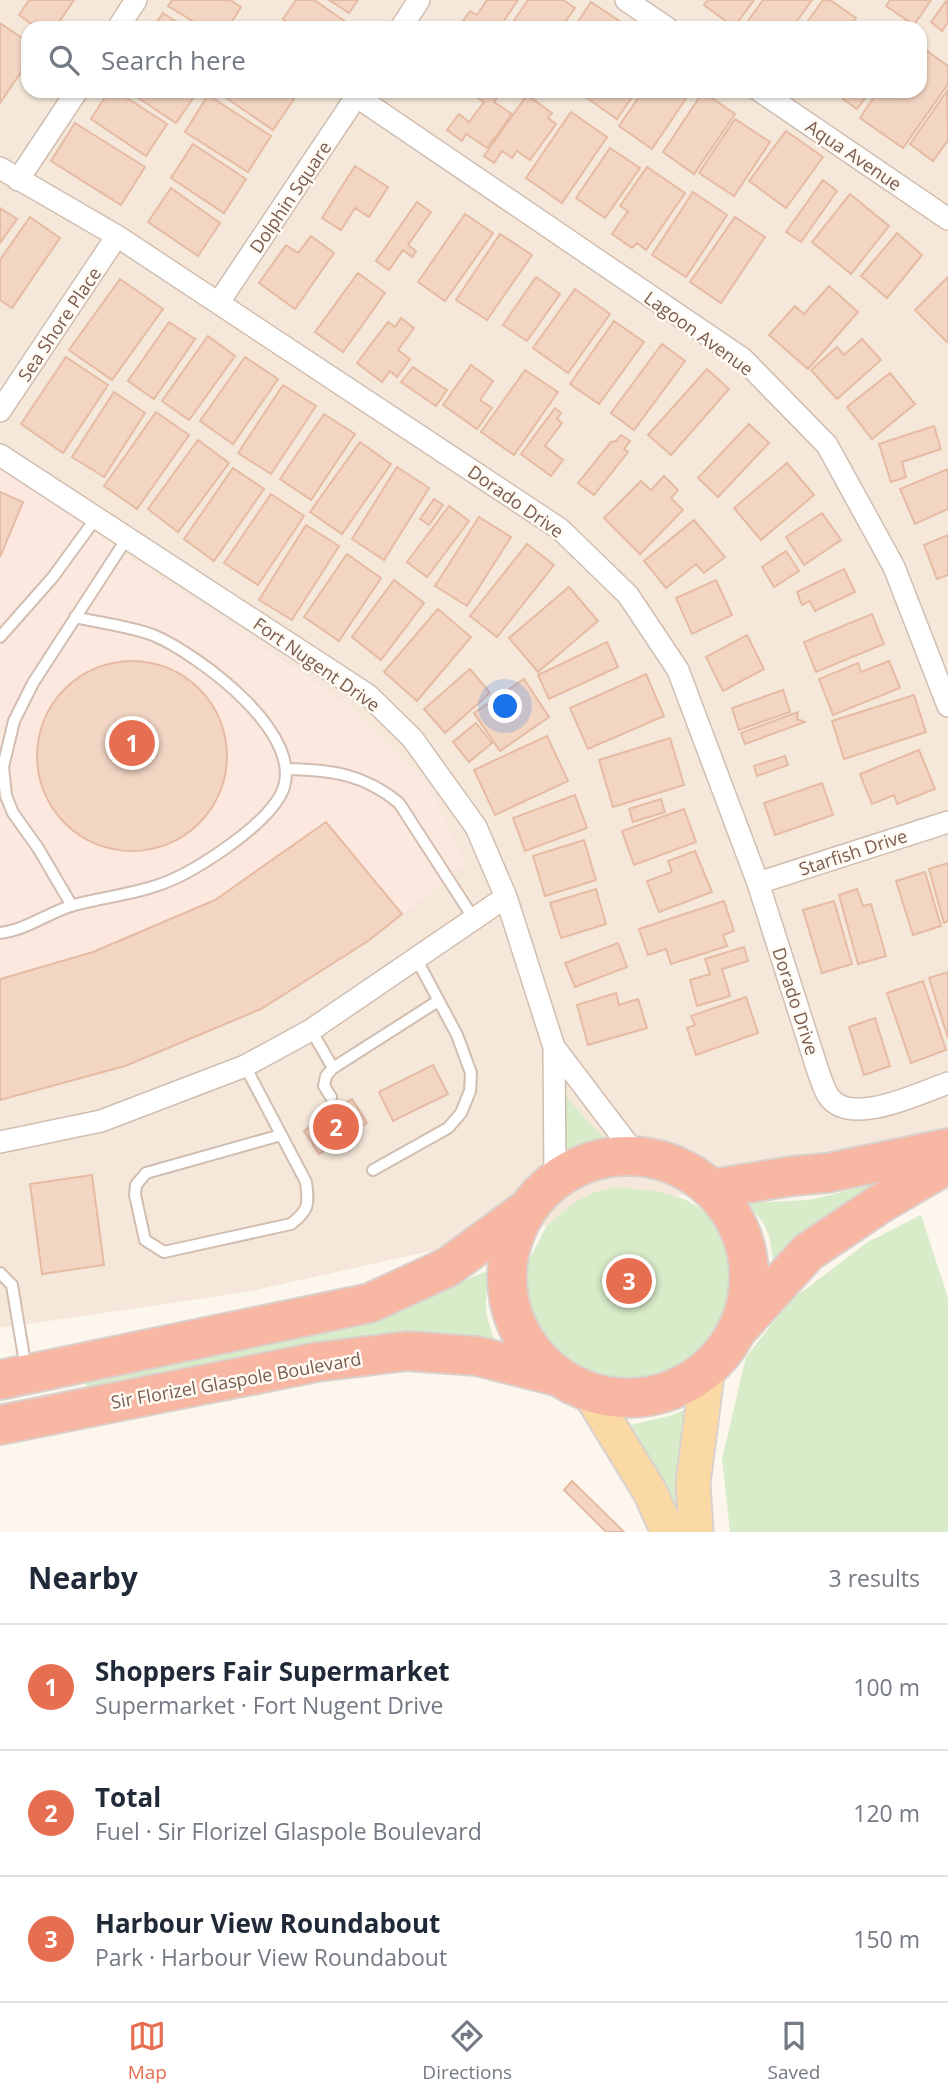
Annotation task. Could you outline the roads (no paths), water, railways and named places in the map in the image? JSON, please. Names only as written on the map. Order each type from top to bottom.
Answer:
[{"type":"highway","points":[[712,1189],[827,1173],[948,1148]]},
{"type":"highway","points":[[14,1378],[370,1303],[448,1267],[527,1209],[555,1180],[579,1165],[607,1157],[636,1155],[677,1165],[712,1189],[736,1220],[748,1256],[748,1295],[736,1332]]},
{"type":"highway","points":[[527,1209],[511,1243],[506,1280],[513,1317],[530,1350],[573,1384],[620,1398],[652,1396],[682,1385],[708,1367],[808,1252],[881,1203],[948,1164]]},
{"type":"highway","name":"Sir Florizel Glaspole Boulevard","points":[[0,1425],[317,1362],[407,1351],[477,1356],[573,1384]]},
{"type":"main road","points":[[696,1532],[693,1483],[708,1367]]},
{"type":"main road","points":[[573,1384],[650,1492],[668,1532]]},
{"type":"street","points":[[122,21],[136,0]]},
{"type":"street","points":[[406,21],[419,0]]},
{"type":"street","points":[[626,0],[657,21]]},
{"type":"street","points":[[18,180],[72,98]]},
{"type":"street","name":"Dolphin Square","points":[[219,302],[355,98]]},
{"type":"street","name":"Lagoon Avenue","points":[[364,98],[743,359],[827,445],[894,567],[948,706]]},
{"type":"street","name":"Aqua Avenue","points":[[770,98],[948,219]]},
{"type":"street","name":"Dorado Drive","points":[[0,168],[117,236],[560,529],[628,595],[678,670],[758,883],[829,1098],[851,1110],[876,1108],[948,1083]]},
{"type":"street","name":"Sea Shore Place","points":[[0,411],[117,236]]},
{"type":"street","name":"Fort Nugent Drive","points":[[0,455],[368,695],[412,738],[476,827],[506,897],[554,1046],[555,1180]]},
{"type":"street","name":"Starfish Drive","points":[[758,883],[948,822]]},
{"type":"street","points":[[0,1142],[101,1121],[246,1066],[311,1030],[506,897]]},
{"type":"street","name":"Fort Nugent Drive","points":[[554,1046],[636,1155]]},
{"type":"lane","points":[[0,637],[53,578],[96,518]]},
{"type":"lane","points":[[72,906],[38,848],[13,814],[6,796],[3,767],[14,721],[33,683],[127,538]]},
{"type":"lane","points":[[0,933],[37,922],[72,906],[155,887],[225,849],[256,824],[281,795],[287,769],[282,747],[230,685],[197,658],[151,635],[75,617]]},
{"type":"lane","points":[[287,769],[324,770],[356,778],[382,789],[399,803],[474,919]]},
{"type":"lane","points":[[373,1170],[448,1128],[461,1113],[470,1091],[471,1073],[457,1035],[416,960]]},
{"type":"lane","points":[[331,1097],[324,1086],[326,1076],[333,1068],[438,1001]]},
{"type":"lane","points":[[311,1030],[333,1068]]},
{"type":"lane","points":[[246,1066],[306,1182],[308,1201],[304,1214],[291,1224],[164,1252],[145,1240],[135,1195],[136,1185],[146,1172],[281,1135]]},
{"type":"lane","points":[[0,1273],[12,1285],[14,1378]]},
{"type":"place","name":"Shoppers Fair Supermarket","points":[[132,743]]},
{"type":"place","name":"Total","points":[[336,1127]]},
{"type":"place","name":"Harbour View Roundabout","points":[[629,1281]]}]
